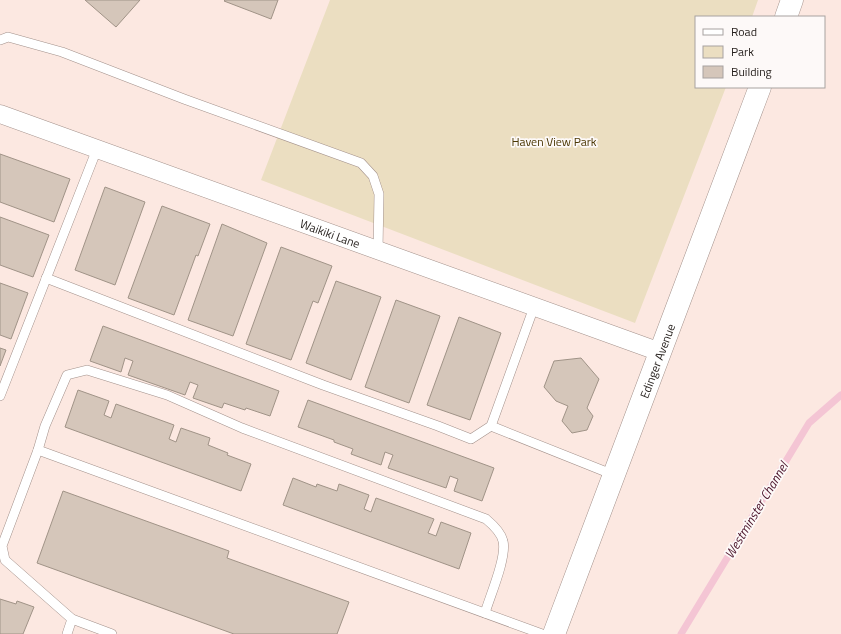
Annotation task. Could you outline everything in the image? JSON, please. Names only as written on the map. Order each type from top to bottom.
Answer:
[{"type":"main road","points":[[786,16],[792,0]]},
{"type":"main road","name":"Edinger Avenue","points":[[554,634],[760,88]]},
{"type":"street","name":"Waikiki Lane","points":[[0,114],[660,352]]},
{"type":"lane","points":[[0,40],[8,37],[62,52],[184,99],[361,163],[374,176],[380,194],[378,251]]},
{"type":"lane","points":[[0,396],[97,149]]},
{"type":"lane","points":[[46,278],[280,368],[471,439],[491,426],[534,307]]},
{"type":"lane","points":[[112,634],[72,619],[5,560],[2,546],[38,450],[45,426],[67,375],[87,370],[167,395],[242,428],[486,519],[494,526],[503,539],[504,551],[485,613]]},
{"type":"lane","points":[[491,426],[614,475]]},
{"type":"lane","points":[[38,450],[542,634]]},
{"type":"lane","points":[[67,634],[72,619]]},
{"type":"green space","name":"Haven View Park","points":[[330,0],[758,0],[752,16],[695,16],[695,88],[726,88],[635,323],[261,180]]},
{"type":"building","points":[[85,0],[140,0],[116,27]]},
{"type":"building","points":[[278,0],[271,19],[224,1]]},
{"type":"building","points":[[0,154],[70,179],[54,222],[0,202]]},
{"type":"building","points":[[105,187],[145,202],[115,285],[75,270]]},
{"type":"building","points":[[162,206],[210,224],[198,256],[196,255],[174,315],[128,298]]},
{"type":"building","points":[[0,217],[49,235],[33,277],[0,265]]},
{"type":"building","points":[[222,224],[267,243],[233,336],[188,320]]},
{"type":"building","points":[[281,247],[332,266],[318,303],[313,301],[291,360],[246,344]]},
{"type":"building","points":[[336,281],[381,297],[351,380],[306,363]]},
{"type":"building","points":[[0,283],[28,293],[11,339],[0,335]]},
{"type":"building","points":[[396,300],[440,316],[409,403],[365,387]]},
{"type":"building","points":[[459,317],[501,333],[470,420],[427,405]]},
{"type":"building","points":[[103,326],[279,391],[270,416],[224,403],[222,408],[193,398],[198,385],[190,382],[185,395],[128,375],[133,361],[125,358],[121,372],[90,361]]},
{"type":"building","points":[[0,348],[6,350],[0,366]]},
{"type":"building","points":[[581,358],[599,379],[587,408],[593,416],[587,430],[572,433],[562,421],[568,406],[556,401],[544,387],[554,361]]},
{"type":"building","points":[[78,390],[109,401],[104,415],[111,418],[116,404],[174,425],[169,439],[176,442],[181,428],[210,438],[208,445],[228,453],[227,455],[251,464],[241,491],[65,427]]},
{"type":"building","points":[[308,400],[494,468],[482,501],[454,491],[458,479],[450,476],[446,488],[388,468],[393,455],[385,452],[381,465],[351,454],[353,449],[334,442],[334,440],[298,427]]},
{"type":"building","points":[[293,478],[316,487],[317,484],[337,491],[339,484],[369,495],[364,509],[371,512],[376,498],[434,519],[428,533],[436,536],[441,522],[471,533],[459,569],[283,505]]},
{"type":"building","points":[[63,491],[229,551],[227,558],[349,602],[337,634],[234,634],[37,563]]},
{"type":"building","points":[[0,599],[16,604],[17,601],[34,607],[23,634],[0,634]]},
{"type":"waterway","name":"Westminster Channel","points":[[681,634],[809,423],[841,395]]}]
